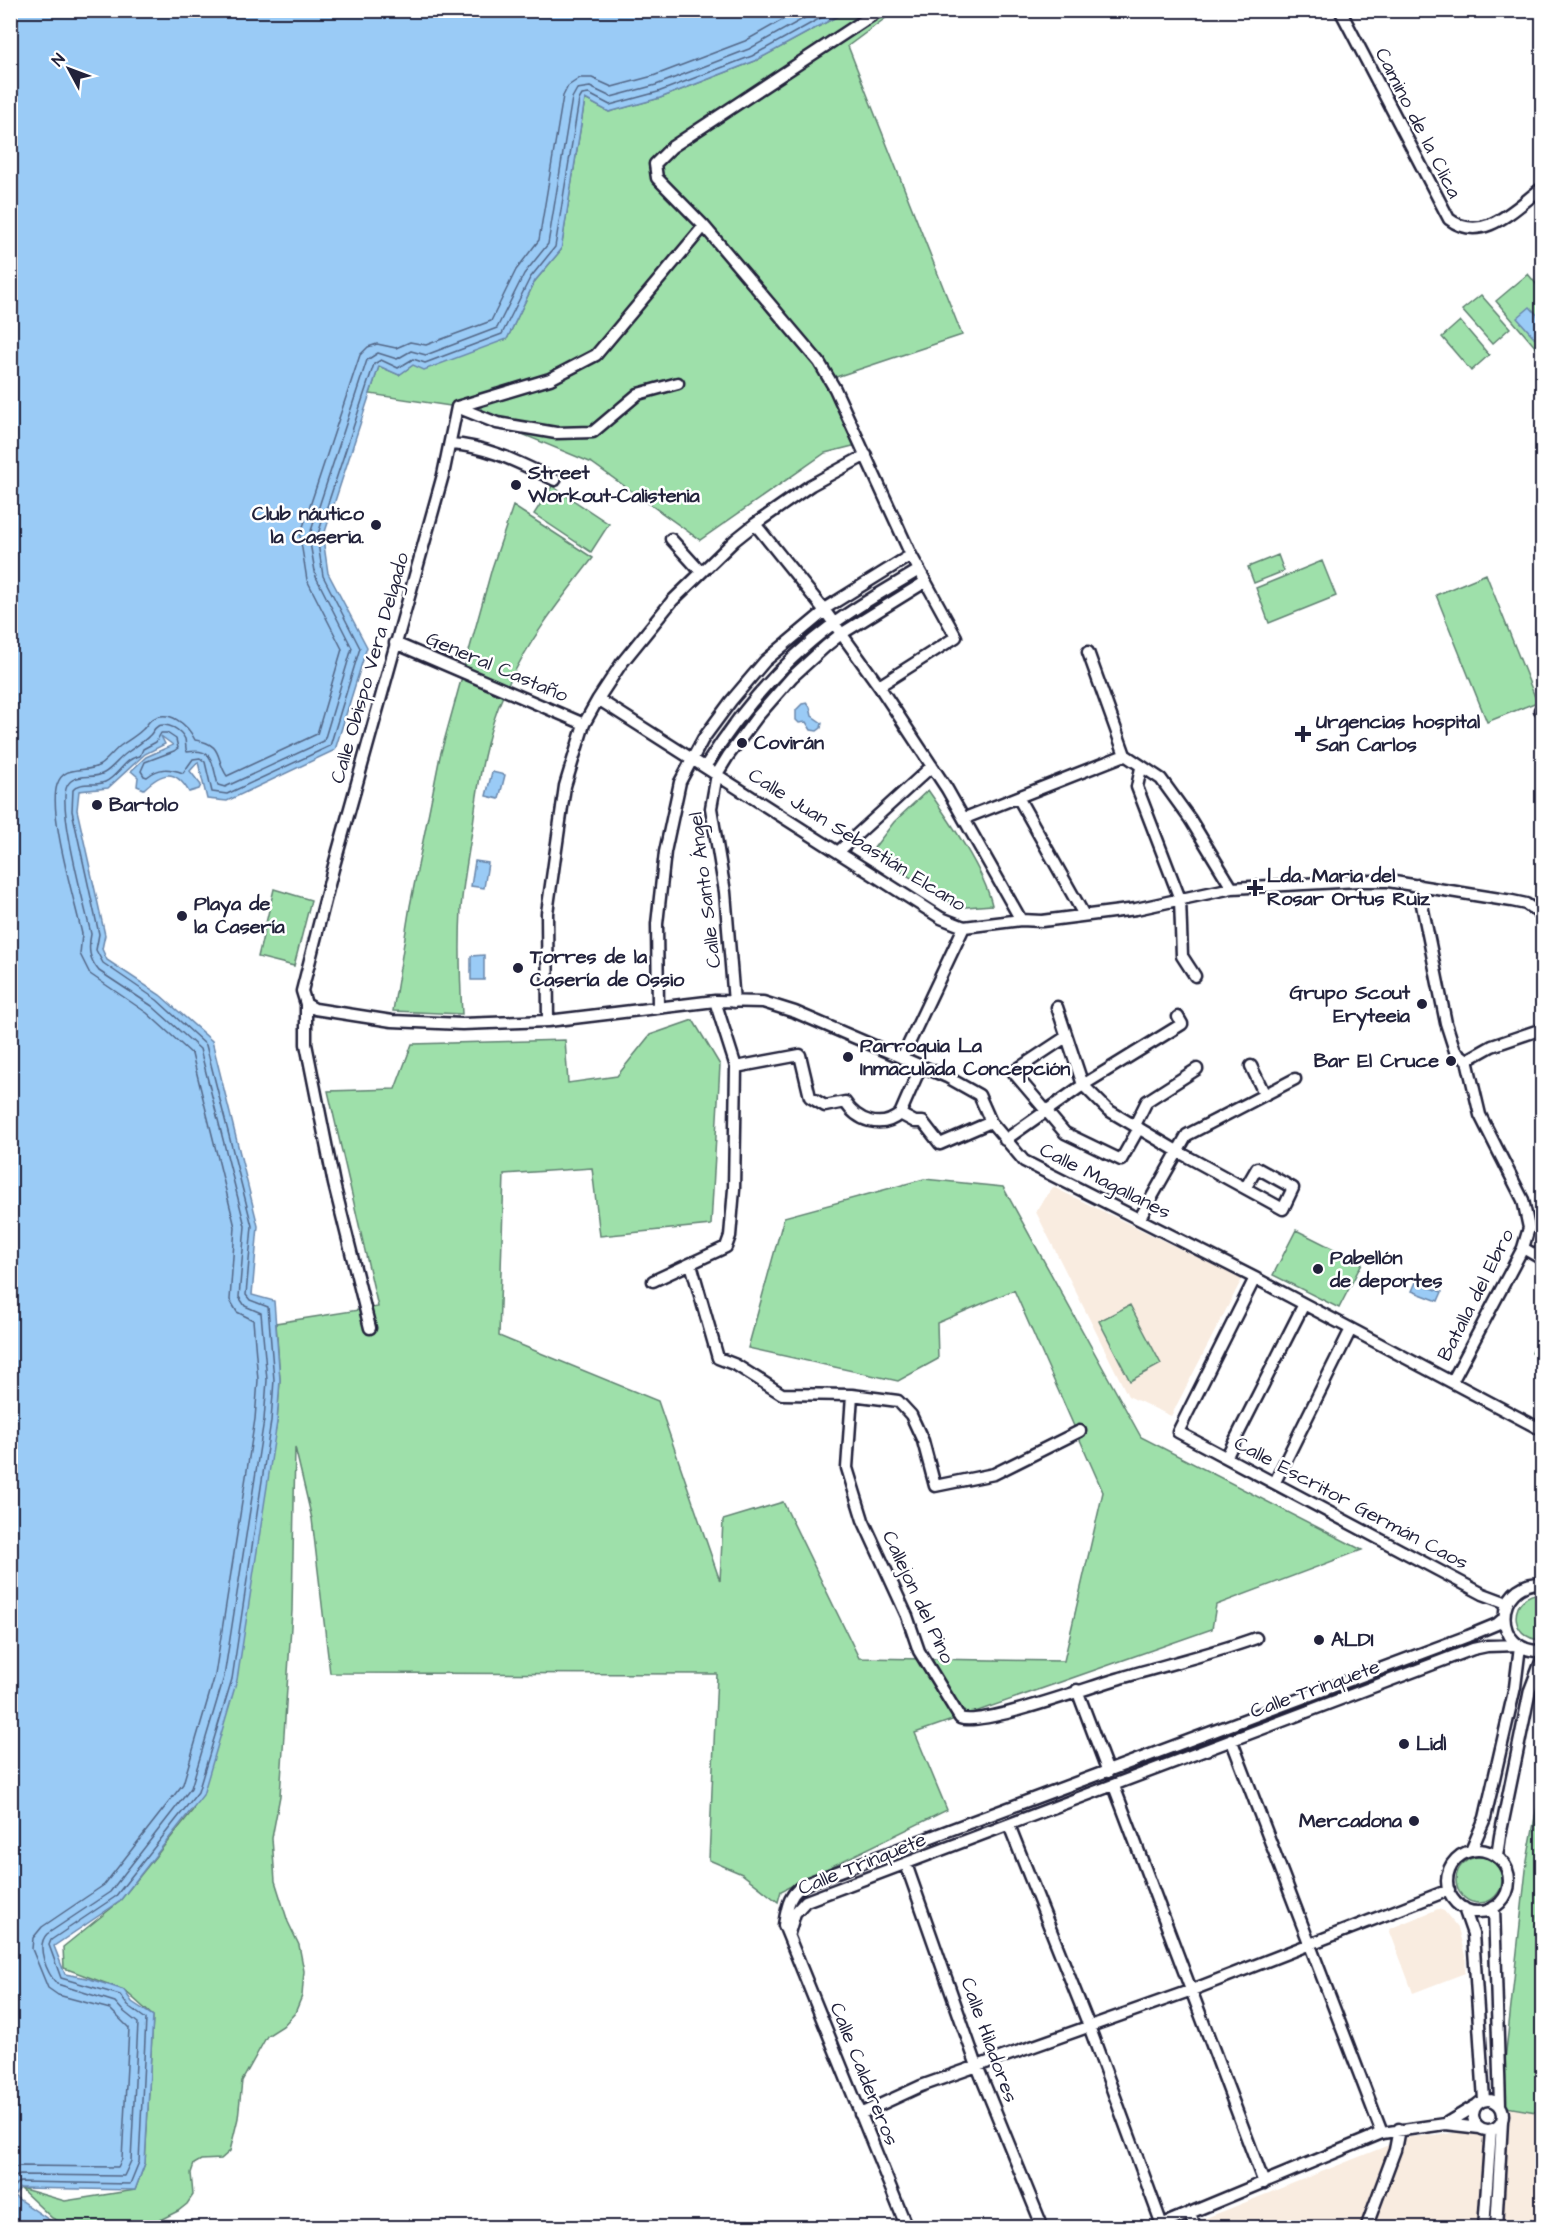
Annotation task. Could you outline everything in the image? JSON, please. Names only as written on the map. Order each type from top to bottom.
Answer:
[{"type":"street","points":[[879,686],[956,637],[911,555],[835,389],[819,362],[704,226],[657,178],[655,164],[672,147],[880,10]]},
{"type":"street","name":"Camino de la Clica","points":[[1340,10],[1449,219],[1458,226],[1480,229],[1491,225],[1542,188]]},
{"type":"street","points":[[457,407],[550,379],[596,355],[704,226]]},
{"type":"street","points":[[457,407],[497,423],[556,433],[593,432],[638,394],[678,383]]},
{"type":"street","name":"Calle Obispo Vera Delgado","points":[[370,1328],[334,1184],[306,1044],[306,1004],[302,991],[333,869],[450,444],[457,407]]},
{"type":"street","points":[[450,444],[472,445],[493,452],[555,480]]},
{"type":"street","points":[[548,1021],[548,913],[565,786],[584,724],[598,699],[646,632],[701,572],[755,524],[811,485],[866,455]]},
{"type":"street","points":[[755,524],[825,610],[879,686],[965,818],[1021,920]]},
{"type":"street","points":[[671,539],[701,572]]},
{"type":"street","name":"Calle Santo Ángel","points":[[658,1007],[657,924],[665,852],[680,782],[692,758],[731,701],[765,661],[825,610],[911,555]]},
{"type":"street","points":[[705,767],[744,712],[778,672],[834,623],[919,570]]},
{"type":"street","name":"Calle Santo Ángel","points":[[734,1002],[725,892],[711,808],[717,774],[757,717],[792,677],[841,634],[925,582]]},
{"type":"street","name":"General Castaño","points":[[395,643],[584,724]]},
{"type":"street","points":[[1088,652],[1125,756],[1161,779],[1190,819],[1232,888]]},
{"type":"street","name":"Calle Juan Sebastián Elcano","points":[[598,699],[941,918],[964,927],[1021,920],[1042,921],[1136,909],[1232,888],[1358,881],[1388,881],[1418,885],[1526,904],[1542,915]]},
{"type":"street","points":[[965,818],[1125,756]]},
{"type":"street","points":[[838,852],[932,766]]},
{"type":"street","points":[[1141,768],[1137,787],[1180,899],[1182,956],[1195,976]]},
{"type":"street","points":[[1019,799],[1084,915]]},
{"type":"street","name":"Batalla del Ebro","points":[[1418,885],[1446,1023],[1455,1051],[1467,1060],[1480,1115],[1523,1200],[1529,1228],[1523,1248],[1452,1382]]},
{"type":"street","points":[[902,1058],[964,927]]},
{"type":"street","points":[[653,1281],[726,1247],[730,1236],[734,1189],[736,1067],[715,1000]]},
{"type":"street","name":"Calle Magallanes","points":[[658,1007],[715,1000],[763,1002],[795,1012],[921,1066],[980,1095],[991,1122],[1024,1161],[1140,1218],[1542,1430]]},
{"type":"street","points":[[306,1004],[315,1009],[392,1021],[462,1024],[548,1021],[658,1007]]},
{"type":"street","points":[[1057,1007],[1083,1086],[1107,1110],[1177,1151],[1246,1187]]},
{"type":"street","points":[[1005,1140],[1180,1020]]},
{"type":"street","points":[[1467,1060],[1492,1046],[1542,1029]]},
{"type":"street","points":[[1066,1037],[1013,1072],[1065,1132],[1121,1160],[1148,1101],[1197,1069]]},
{"type":"street","points":[[736,1067],[800,1055],[810,1097],[825,1106],[845,1102],[852,1114],[879,1124],[894,1119],[900,1114],[921,1066]]},
{"type":"street","points":[[1251,1066],[1264,1093]]},
{"type":"street","points":[[1140,1218],[1187,1135],[1295,1078]]},
{"type":"street","points":[[900,1114],[915,1122],[924,1122],[940,1144],[991,1122]]},
{"type":"street","points":[[1523,1248],[1542,1259]]},
{"type":"street","points":[[691,1263],[718,1358],[736,1365],[782,1394],[852,1395],[898,1401],[911,1415],[924,1441],[934,1486],[994,1474],[1080,1431]]},
{"type":"street","name":"Calle Escritor Germán Caos","points":[[1255,1278],[1178,1432],[1483,1594],[1507,1604]]},
{"type":"street","points":[[1227,1456],[1304,1304]]},
{"type":"street","points":[[1275,1482],[1352,1329]]},
{"type":"street","name":"Callejon del Pino","points":[[852,1395],[847,1467],[863,1520],[907,1616],[919,1651],[956,1714],[965,1720],[1017,1710],[1077,1690],[1214,1654],[1256,1638]]},
{"type":"street","points":[[1471,1851],[1485,1818],[1515,1686],[1519,1646],[1508,1633],[1504,1618],[1507,1604],[1521,1588],[1530,1584],[1542,1583]]},
{"type":"street","name":"Calle Trinquete","points":[[789,1933],[784,1925],[787,1910],[791,1898],[802,1886],[1467,1636],[1497,1624],[1504,1618]]},
{"type":"street","name":"Calle Trinquete","points":[[789,1933],[795,1913],[806,1901],[1113,1786],[1231,1739],[1473,1649],[1487,1646],[1519,1646],[1542,1651]]},
{"type":"street","points":[[1497,1857],[1530,1690],[1542,1659]]},
{"type":"street","points":[[1077,1690],[1108,1772]]},
{"type":"street","points":[[1231,1739],[1382,2133]]},
{"type":"street","points":[[1113,1786],[1264,2183]]},
{"type":"street","points":[[1009,1825],[1089,2026],[1159,2226],[1382,2133],[1444,2124],[1491,2130]]},
{"type":"street","points":[[1480,1850],[1497,1857],[1504,1864],[1509,1883],[1506,1893],[1494,1907],[1484,1911],[1474,1911],[1457,1904],[1449,1890],[1447,1880],[1454,1861],[1471,1851],[1480,1850]]},
{"type":"street","name":"Calle Hiladores","points":[[906,1864],[977,2066],[1043,2228]]},
{"type":"street","points":[[860,2114],[921,2086],[1192,1990],[1449,1890]]},
{"type":"street","points":[[1494,1907],[1500,2106],[1503,2115],[1496,2228]]},
{"type":"street","points":[[1464,1908],[1473,1934],[1479,2103],[1472,2116],[1480,2128]]},
{"type":"street","name":"Calle Caldereros","points":[[789,1933],[907,2228]]},
{"type":"street","points":[[1444,2124],[1479,2103],[1493,2100],[1500,2106]]},
{"type":"street","points":[[1484,2228],[1491,2130],[1502,2121]]},
{"type":"street","points":[[1366,2228],[1395,2150],[1399,2129]]},
{"type":"street","points":[[1190,2214],[1196,2228]]},
{"type":"shaded area","points":[[1053,1187],[1242,1279],[1171,1416],[1128,1396],[1036,1212]]},
{"type":"shaded area","points":[[1438,1909],[1444,1911],[1458,1928],[1466,1960],[1465,1973],[1413,1993],[1389,1929]]},
{"type":"shaded area","points":[[1500,2106],[1542,2113],[1542,2227],[1181,2228],[1409,2137],[1476,2131],[1502,2121]]},
{"type":"green space","points":[[847,11],[895,11],[848,46],[962,335],[830,379],[861,444],[825,453],[700,540],[592,463],[457,407],[370,394],[379,366],[399,375],[413,365],[507,339],[535,281],[561,250],[585,99],[609,112],[660,98],[755,61]]},
{"type":"green space","points":[[1528,274],[1542,291],[1542,355],[1496,301]]},
{"type":"green space","points":[[1481,295],[1510,328],[1492,344],[1462,310]]},
{"type":"green space","points":[[1460,321],[1489,355],[1471,371],[1442,337]]},
{"type":"green space","points":[[552,486],[609,524],[591,552],[534,514]]},
{"type":"green space","points":[[513,506],[593,558],[556,606],[523,655],[498,707],[488,739],[462,898],[460,975],[462,1014],[393,1011],[410,906],[440,756],[492,568]]},
{"type":"green space","points":[[1278,555],[1284,571],[1254,583],[1248,567]]},
{"type":"green space","points":[[1322,561],[1336,596],[1269,623],[1256,588]]},
{"type":"green space","points":[[1486,574],[1537,702],[1487,722],[1436,595]]},
{"type":"green space","points":[[928,790],[974,861],[992,905],[966,907],[952,903],[890,865],[874,848],[894,822]]},
{"type":"green space","points":[[274,889],[311,900],[294,966],[258,957]]},
{"type":"green space","points":[[693,1020],[720,1065],[711,1225],[600,1236],[592,1168],[504,1174],[499,1336],[658,1401],[720,1581],[723,1520],[783,1502],[859,1658],[1064,1661],[1103,1492],[1014,1290],[937,1323],[938,1359],[898,1381],[748,1348],[784,1217],[924,1179],[1003,1187],[1141,1437],[1362,1550],[1216,1605],[1212,1629],[915,1733],[947,1810],[781,1891],[778,1902],[742,1874],[709,1860],[717,1674],[330,1673],[312,1519],[295,1447],[292,1611],[280,1796],[272,1838],[275,1881],[288,1922],[299,1945],[304,1971],[302,1996],[295,2013],[283,2026],[267,2036],[242,2081],[238,2118],[230,2151],[221,2159],[201,2160],[194,2164],[191,2173],[193,2195],[187,2204],[162,2219],[142,2223],[65,2224],[52,2218],[20,2188],[65,2201],[135,2190],[145,2163],[153,2016],[124,1990],[64,1968],[63,1947],[119,1902],[193,1810],[277,1422],[280,1380],[276,1323],[378,1307],[328,1091],[395,1089],[412,1044],[565,1040],[568,1083],[617,1076],[650,1035]]},
{"type":"green space","name":"Pabellón de deportes","points":[[1296,1230],[1362,1263],[1339,1308],[1273,1275]]},
{"type":"green space","points":[[1130,1305],[1161,1364],[1130,1381],[1099,1321]]},
{"type":"green space","points":[[1542,1332],[1542,1358],[1532,1353]]},
{"type":"green space","points":[[1542,1593],[1542,1640],[1531,1638],[1522,1632],[1516,1616],[1523,1601],[1531,1595]]},
{"type":"green space","points":[[1542,1779],[1542,2113],[1500,2106],[1527,1861]]},
{"type":"green space","points":[[1479,1857],[1495,1864],[1502,1880],[1495,1896],[1479,1903],[1463,1896],[1456,1880],[1463,1864]]},
{"type":"water","points":[[10,11],[847,11],[755,61],[660,98],[609,112],[585,99],[561,250],[535,281],[507,339],[424,370],[413,365],[399,375],[379,366],[323,538],[328,573],[367,647],[335,750],[227,801],[207,799],[198,762],[190,771],[201,785],[199,789],[189,792],[179,779],[168,775],[162,776],[144,789],[137,786],[138,777],[131,771],[146,757],[173,745],[161,736],[165,744],[145,754],[108,788],[79,791],[77,810],[105,935],[102,949],[107,960],[160,995],[212,1041],[258,1226],[252,1295],[274,1301],[280,1380],[277,1422],[237,1680],[203,1795],[119,1902],[54,1946],[65,1974],[87,1978],[124,1990],[132,2002],[153,2016],[145,2163],[135,2190],[20,2188],[14,2196],[61,2228],[26,2227],[10,2217]]},
{"type":"water","points":[[1530,307],[1542,320],[1542,346],[1517,318]]},
{"type":"water","points":[[807,703],[812,716],[822,723],[821,728],[817,731],[811,730],[806,722],[799,723],[796,720],[796,710],[802,704]]},
{"type":"water","points":[[492,772],[505,775],[499,799],[486,796]]},
{"type":"water","points":[[475,861],[488,863],[484,888],[471,886]]},
{"type":"water","points":[[484,955],[484,980],[471,980],[471,956]]},
{"type":"water","points":[[1416,1282],[1442,1292],[1438,1301],[1412,1291]]},
{"type":"place","name":"Street Workout-Calistenia","points":[[516,485]]},
{"type":"place","name":"Club náutico la Caseria.","points":[[376,525]]},
{"type":"place","name":"Urgencias hospital San Carlos","points":[[1303,734]]},
{"type":"place","name":"Covirán","points":[[742,743]]},
{"type":"place","name":"Bartolo","points":[[97,805]]},
{"type":"place","name":"Lda. Maria del Rosar Ortus Ruiz","points":[[1255,888]]},
{"type":"place","name":"Playa de la Casería","points":[[182,916]]},
{"type":"place","name":"Torres de la Casería de Ossio","points":[[518,968]]},
{"type":"place","name":"Grupo Scout Eryteeia","points":[[1422,1004]]},
{"type":"place","name":"Parroquia La Inmaculada Concepción","points":[[848,1057]]},
{"type":"place","name":"Bar El Cruce","points":[[1451,1061]]},
{"type":"place","name":"Pabellón de deportes","points":[[1318,1269]]},
{"type":"place","name":"ALDI","points":[[1319,1640]]},
{"type":"place","name":"Lidl","points":[[1404,1744]]},
{"type":"place","name":"Mercadona","points":[[1414,1821]]}]
